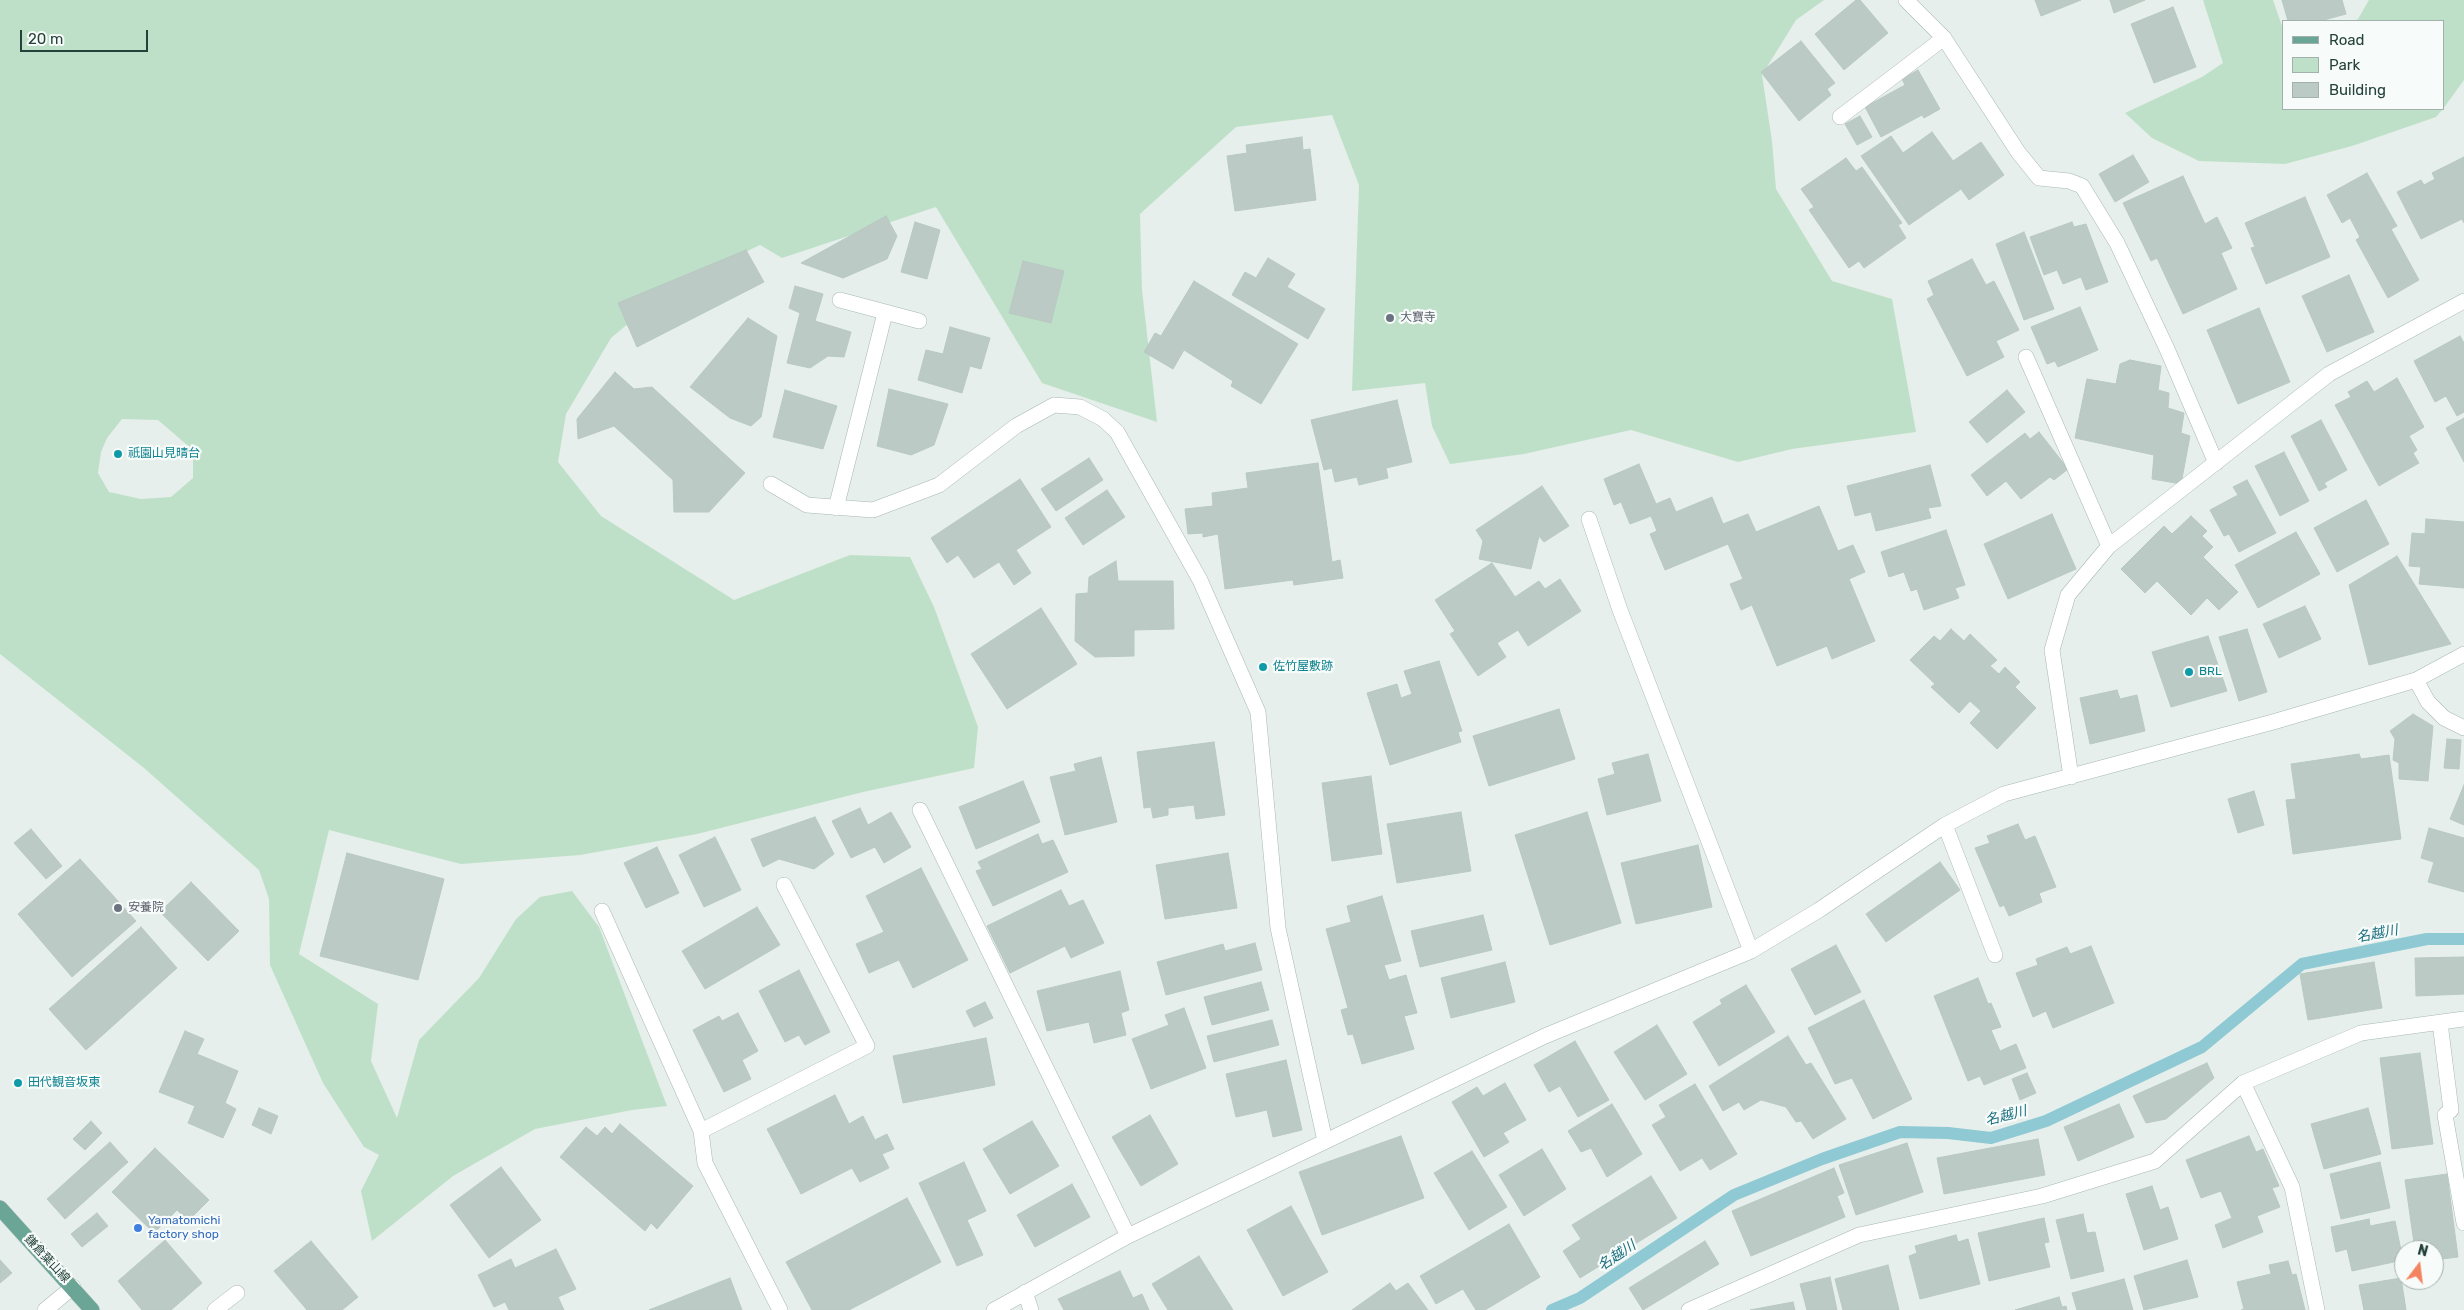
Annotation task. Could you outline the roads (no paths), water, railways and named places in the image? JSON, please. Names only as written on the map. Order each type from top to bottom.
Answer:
[{"type":"main road","name":"鎌倉葉山線","points":[[0,1208],[92,1310]]},
{"type":"street","points":[[1906,0],[1944,38],[2018,152],[2039,178],[2069,181],[2082,186],[2118,243],[2167,349],[2216,463]]},
{"type":"street","points":[[1840,117],[1944,38]]},
{"type":"street","points":[[840,300],[920,322]]},
{"type":"street","points":[[2070,777],[2052,650],[2068,595],[2109,546],[2329,374],[2464,301]]},
{"type":"street","points":[[836,508],[884,313]]},
{"type":"street","points":[[2026,357],[2109,546]]},
{"type":"street","points":[[771,484],[807,505],[873,510],[939,485],[1016,426],[1054,405],[1080,407],[1103,419],[1117,432],[1200,580],[1258,712],[1278,928],[1325,1141]]},
{"type":"street","points":[[1589,519],[1620,610],[1752,951]]},
{"type":"street","points":[[994,1310],[1128,1236],[1545,1036],[1752,951],[1819,910],[1945,825],[2004,794],[2273,722],[2416,680],[2464,654]]},
{"type":"street","points":[[2416,680],[2428,702],[2444,718],[2464,728]]},
{"type":"street","points":[[920,810],[1128,1236]]},
{"type":"street","points":[[1945,825],[1995,955]]},
{"type":"street","points":[[701,1131],[867,1046],[784,885]]},
{"type":"street","points":[[602,911],[701,1131],[706,1163],[780,1310]]},
{"type":"street","points":[[1689,1310],[1860,1235],[2042,1196],[2155,1161],[2243,1083],[2361,1033],[2464,1019]]},
{"type":"street","points":[[2440,1022],[2451,1110],[2445,1115],[2464,1223]]},
{"type":"street","points":[[2243,1083],[2292,1187],[2317,1310]]},
{"type":"street","points":[[45,1310],[73,1287]]},
{"type":"street","points":[[1025,1292],[1031,1310]]},
{"type":"street","points":[[215,1310],[237,1293]]},
{"type":"waterway","name":"名越川","points":[[1552,1310],[1580,1298],[1734,1195],[1822,1159],[1900,1132],[1948,1133],[1991,1138],[2046,1121],[2202,1047],[2302,964],[2427,939],[2464,939]]},
{"type":"place","name":"大寶寺","points":[[1390,318]]},
{"type":"place","name":"祇園山見晴台","points":[[118,454]]},
{"type":"place","name":"佐竹屋敷跡","points":[[1263,667]]},
{"type":"place","name":"BRL","points":[[2189,672]]},
{"type":"place","name":"安養院","points":[[118,908]]},
{"type":"place","name":"田代観音坂東","points":[[18,1083]]},
{"type":"place","name":"Yamatomichi factory shop","points":[[138,1228]]}]
